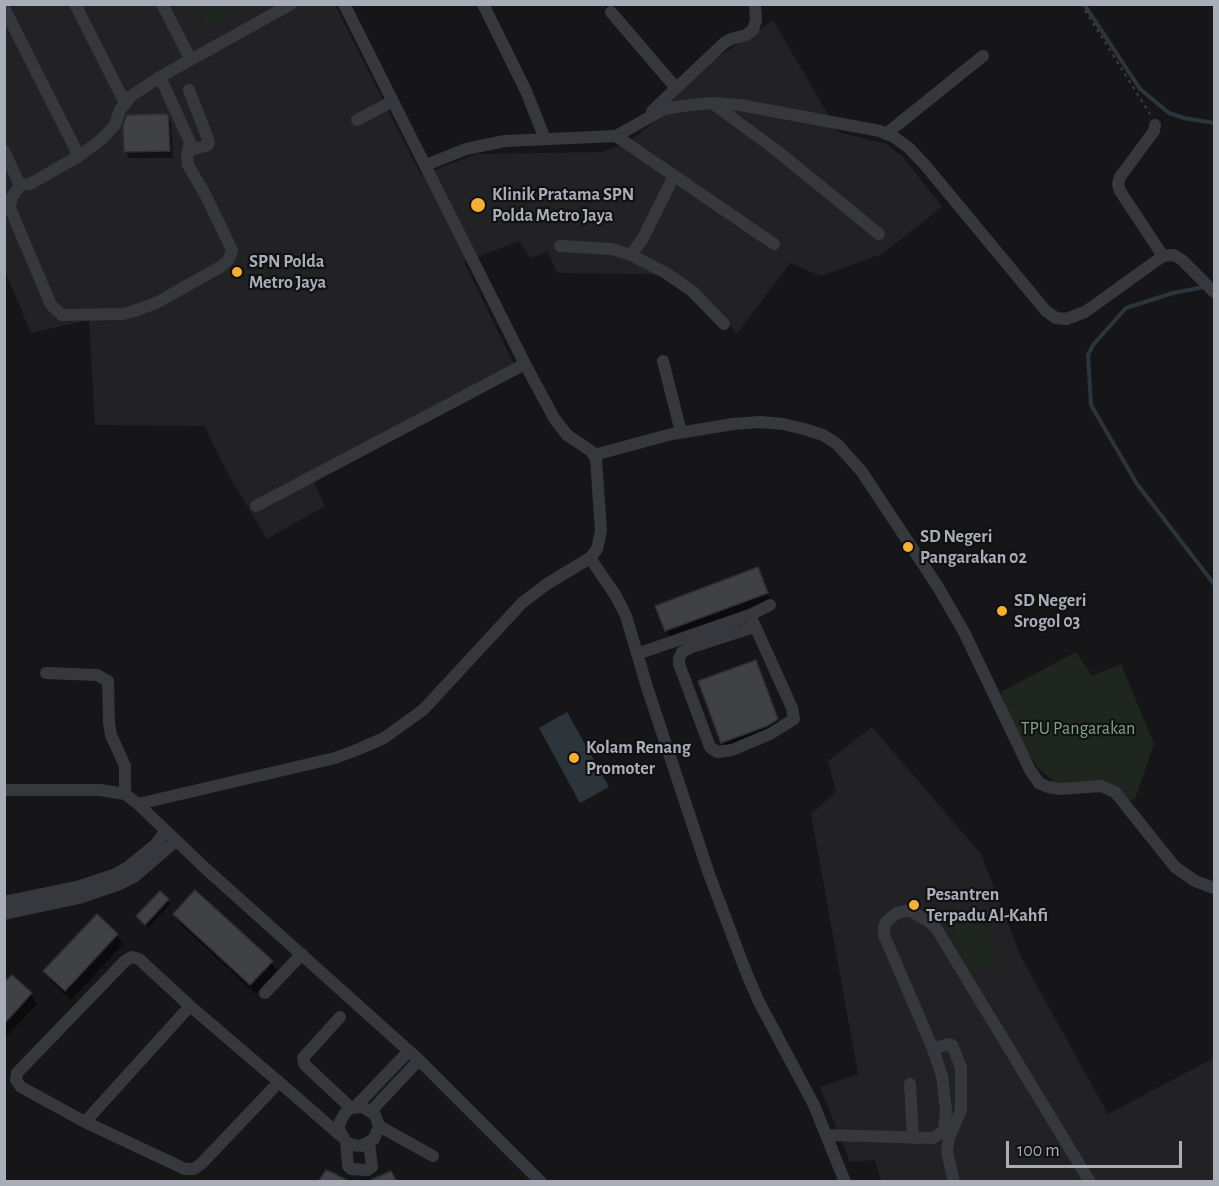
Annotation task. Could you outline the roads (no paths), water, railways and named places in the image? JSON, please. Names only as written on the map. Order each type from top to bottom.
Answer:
[{"type":"street","points":[[75,4],[125,102]]},
{"type":"street","points":[[162,4],[191,60]]},
{"type":"street","points":[[20,185],[30,184],[102,140],[115,125],[120,110],[131,96],[160,77],[291,4]]},
{"type":"street","points":[[138,804],[335,758],[384,738],[431,703],[522,603],[547,584],[590,558],[597,549],[601,531],[597,465],[594,455],[560,427],[525,364],[344,4]]},
{"type":"street","points":[[483,4],[526,91],[545,140]]},
{"type":"street","points":[[426,165],[485,144],[616,136],[645,118],[724,43],[730,39],[746,36],[753,30],[756,20],[755,4]]},
{"type":"street","points":[[4,8],[79,156]]},
{"type":"street","points":[[610,12],[676,88]]},
{"type":"street","points":[[886,134],[982,56]]},
{"type":"street","points":[[20,185],[12,197],[10,208],[51,305],[62,315],[123,314],[156,303],[222,266],[229,259],[232,250],[188,165],[190,142],[160,77]]},
{"type":"street","points":[[188,152],[207,145],[209,142],[189,90]]},
{"type":"street","points":[[357,120],[393,101]]},
{"type":"street","points":[[645,118],[664,109],[712,103],[740,105],[886,134],[909,148],[1046,311],[1056,318],[1066,319],[1085,312],[1163,256],[1174,255],[1182,260],[1215,292]]},
{"type":"street","points":[[712,103],[776,150],[879,234]]},
{"type":"street","points":[[1155,125],[1154,131],[1120,177],[1118,184],[1120,191],[1163,256]]},
{"type":"street","points":[[616,136],[774,244]]},
{"type":"street","points":[[4,151],[20,185]]},
{"type":"street","points":[[631,255],[638,248],[674,176]]},
{"type":"street","points":[[560,246],[612,249],[631,255],[666,273],[692,291],[724,324]]},
{"type":"street","points":[[663,362],[681,432]]},
{"type":"street","points":[[256,506],[525,364]]},
{"type":"street","points":[[594,455],[681,432],[760,422],[804,429],[823,435],[837,444],[862,472],[938,587],[964,632],[1030,770],[1039,783],[1060,789],[1101,786],[1115,792],[1175,867],[1194,881],[1215,888]]},
{"type":"street","points":[[590,558],[621,605],[709,874],[746,972],[758,1000],[807,1089],[845,1182]]},
{"type":"street","points":[[752,621],[792,708],[794,719],[770,734],[732,750],[717,752],[710,747],[679,659],[682,652],[752,621],[770,605]]},
{"type":"street","points":[[637,654],[752,621]]},
{"type":"street","points":[[46,673],[97,675],[108,681],[111,735],[125,766],[125,794]]},
{"type":"street","points":[[4,790],[90,789],[125,794],[419,1060],[542,1182]]},
{"type":"street","points":[[4,914],[14,904],[116,874],[155,845],[166,831]]},
{"type":"street","points":[[14,904],[80,898],[120,884],[134,877],[176,841]]},
{"type":"street","points":[[827,1135],[933,1138],[944,1131],[946,1110],[942,1076],[933,1048],[884,935],[887,921],[909,910],[936,928],[1090,1182]]},
{"type":"street","points":[[266,993],[302,954]]},
{"type":"street","points":[[279,1082],[202,1163],[194,1169],[184,1169],[85,1122],[21,1087],[16,1080],[17,1073],[125,961],[132,957],[139,959],[344,1139],[353,1145],[362,1146],[369,1143],[378,1133],[378,1120],[371,1110],[363,1107],[353,1108],[305,1065],[303,1058],[340,1017]]},
{"type":"street","points":[[85,1122],[190,1006]]},
{"type":"street","points":[[933,1048],[952,1045],[961,1067],[961,1110],[947,1152],[954,1182]]},
{"type":"street","points":[[369,1143],[372,1167],[367,1170],[351,1169],[348,1166],[340,1122],[345,1113],[353,1108],[409,1051]]},
{"type":"street","points":[[371,1110],[419,1060]]},
{"type":"street","points":[[942,1076],[961,1067]]},
{"type":"street","points":[[910,1084],[913,1138]]},
{"type":"street","points":[[379,1126],[434,1156]]},
{"type":"waterway","points":[[1084,4],[1140,89],[1169,113],[1214,123]]},
{"type":"waterway","points":[[1204,287],[1173,293],[1126,308],[1093,345],[1088,355],[1091,405],[1137,484],[1214,584]]},
{"type":"place","name":"Klinik Pratama SPN Polda Metro Jaya","points":[[478,205]]},
{"type":"place","name":"SPN Polda Metro Jaya","points":[[237,272]]},
{"type":"place","name":"SD Negeri Pangarakan 02","points":[[908,547]]},
{"type":"place","name":"SD Negeri Srogol 03","points":[[1002,611]]},
{"type":"place","name":"Kolam Renang Promoter","points":[[574,758]]},
{"type":"place","name":"Pesantren Terpadu Al-Kahfi","points":[[914,905]]},
{"type":"park label","name":"TPU Pangarakan","points":[[1078,729]]}]
